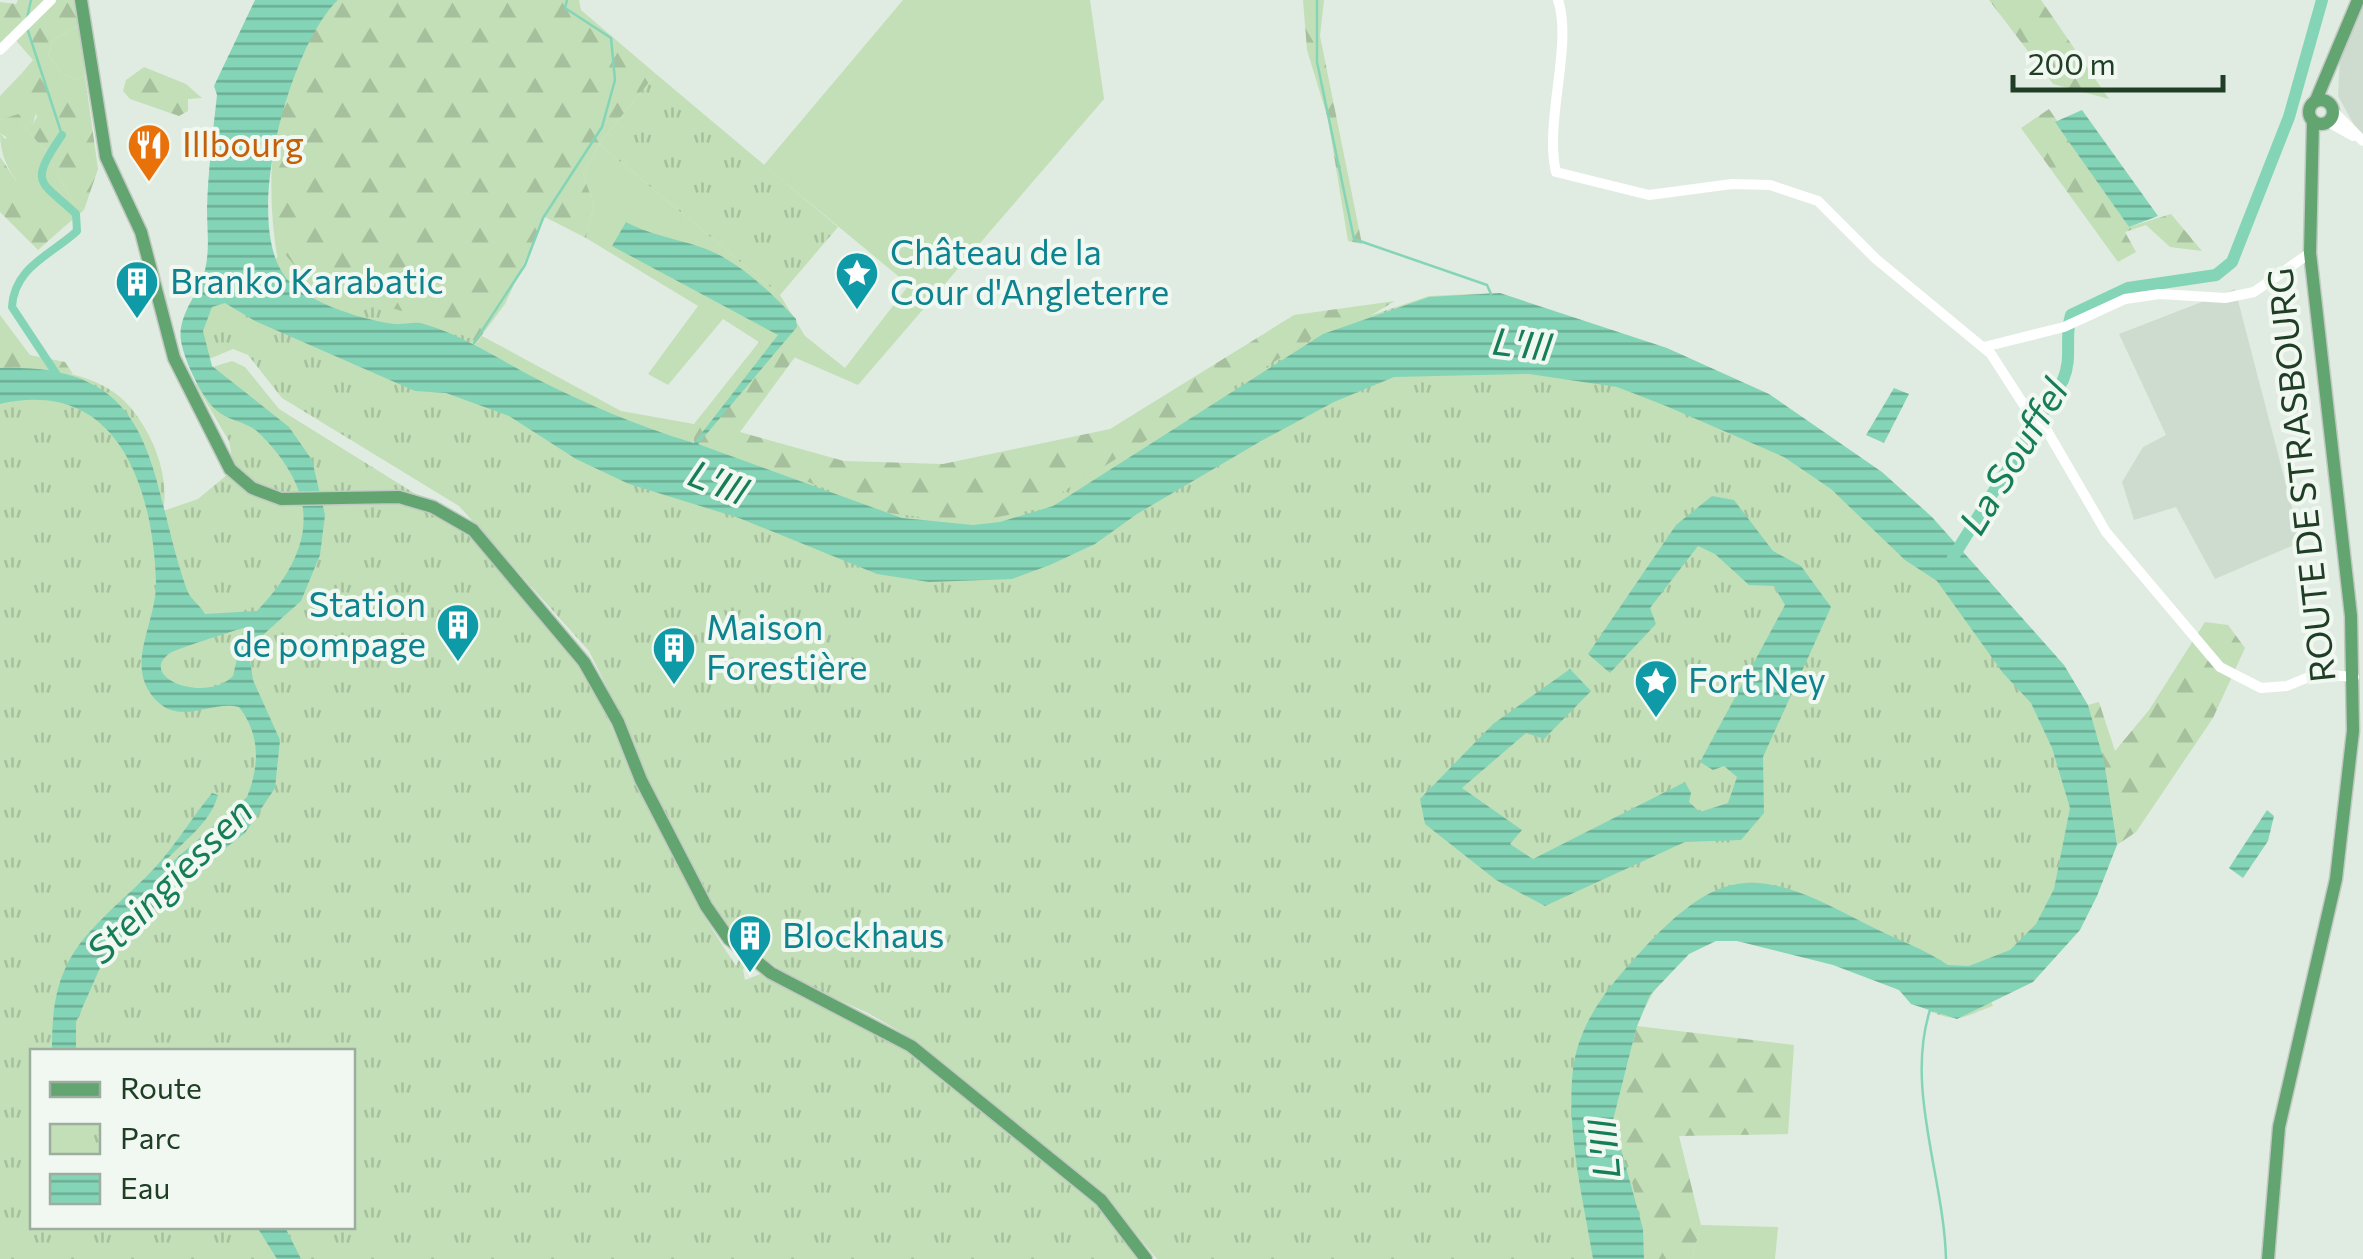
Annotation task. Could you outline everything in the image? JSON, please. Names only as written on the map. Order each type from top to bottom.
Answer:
[{"type":"main road","points":[[81,0],[106,157],[140,230],[174,358],[220,456],[236,476],[269,496],[301,500],[399,497],[433,507],[473,530],[584,662],[618,722],[641,780],[706,906],[728,939],[771,973],[911,1046],[1101,1200],[1146,1259]]},
{"type":"main road","points":[[2324,113],[2336,53],[2358,0]]},
{"type":"main road","name":"ROUTE DE STRASBOURG","points":[[2268,1259],[2273,1175],[2286,1091],[2338,865],[2349,784],[2354,677],[2348,583],[2310,253],[2311,157],[2324,113]]},
{"type":"street","points":[[0,50],[51,0]]},
{"type":"street","points":[[1558,0],[1564,32],[1555,87],[1556,172],[1649,195],[1732,184],[1770,185],[1818,202],[1876,259],[1984,347],[2003,368],[2106,532],[2220,667],[2261,688],[2287,686],[2316,674],[2354,677]]},
{"type":"street","points":[[2324,113],[2363,141]]},
{"type":"street","points":[[1984,347],[2067,326],[2144,296],[2225,298],[2254,292],[2310,253]]},
{"type":"shaded area","points":[[2363,6],[2363,141],[2338,96],[2340,54]]},
{"type":"shaded area","points":[[2235,289],[2301,542],[2215,579],[2176,507],[2134,520],[2122,482],[2143,447],[2166,435],[2119,334]]},
{"type":"green space","points":[[18,0],[76,0],[80,25],[53,40],[48,55],[63,74],[76,80],[85,76],[98,169],[84,210],[72,201],[46,152],[23,125],[9,139],[0,133],[0,120],[18,114],[33,124],[37,117],[22,73],[33,60],[12,36],[0,47],[0,2],[16,4]]},
{"type":"green space","points":[[338,0],[579,0],[581,10],[656,74],[599,144],[583,175],[594,204],[586,238],[545,217],[505,304],[476,343],[395,325],[280,271],[272,201],[276,127],[297,58],[315,27]]},
{"type":"green space","points":[[903,0],[1090,0],[1104,99],[858,385],[759,342],[723,319],[668,385],[648,374],[698,306],[586,238],[594,204],[583,175],[599,144],[780,295],[805,336],[845,368],[909,285],[764,165]]},
{"type":"green space","points":[[1303,0],[1324,0],[1320,36],[1362,244],[1348,241],[1328,119],[1307,50]]},
{"type":"green space","points":[[1989,0],[2041,0],[2109,99],[2053,84]]},
{"type":"green space","points":[[80,25],[85,76],[76,80],[63,74],[48,55],[53,40]]},
{"type":"green space","points":[[144,67],[186,84],[202,98],[188,99],[188,111],[179,116],[130,99],[123,91],[126,80]]},
{"type":"green space","points":[[22,73],[37,109],[33,124],[18,115],[0,120],[0,96]]},
{"type":"green space","points":[[656,74],[838,227],[780,295],[599,144]]},
{"type":"green space","points":[[2049,109],[2129,227],[2171,214],[2202,251],[2170,247],[2146,225],[2125,232],[2136,252],[2118,262],[2021,128]]},
{"type":"green space","points":[[23,125],[46,152],[72,201],[84,210],[64,227],[21,186],[6,162],[0,133],[5,139]]},
{"type":"green space","points":[[0,157],[15,179],[64,227],[38,250],[0,212]]},
{"type":"green space","points":[[283,252],[302,274],[335,292],[416,315],[469,338],[618,418],[756,462],[889,513],[967,523],[1033,510],[1324,331],[1429,296],[1491,293],[1497,340],[1745,415],[1969,600],[2075,774],[2058,912],[1981,976],[1993,1006],[1961,1018],[1938,1014],[1890,985],[1854,971],[1759,943],[1722,940],[1699,947],[1680,960],[1663,978],[1638,1025],[1629,1050],[1622,1096],[1628,1161],[1653,1259],[1157,1259],[1103,1194],[913,1039],[868,1013],[803,984],[745,947],[717,917],[644,775],[633,740],[589,651],[459,506],[282,398],[248,355],[233,349],[197,364],[188,309],[227,301]]},
{"type":"green space","points":[[1395,301],[1053,506],[1000,522],[973,525],[902,518],[694,443],[694,424],[759,342],[795,357],[740,432],[844,461],[943,464],[1110,429],[1294,315]]},
{"type":"green space","points":[[0,315],[30,355],[65,362],[73,374],[0,368]]},
{"type":"green space","points":[[482,336],[621,411],[694,424],[694,443],[553,390],[477,343]]},
{"type":"green space","points":[[232,361],[245,367],[279,409],[422,498],[369,490],[283,494],[253,482],[233,464],[229,441],[196,385],[200,371]]},
{"type":"green space","points":[[41,367],[89,379],[127,404],[147,431],[160,464],[163,511],[198,499],[228,474],[243,488],[277,502],[393,503],[426,511],[465,531],[553,627],[577,660],[696,900],[736,966],[739,958],[751,965],[743,969],[745,980],[763,973],[907,1049],[1095,1203],[1139,1259],[0,1259],[0,368]]},
{"type":"green space","points":[[2205,622],[2228,625],[2245,648],[2213,718],[2136,832],[2117,845],[2088,705],[2099,702],[2115,751],[2149,710]]},
{"type":"green space","points":[[1637,1026],[1794,1045],[1788,1134],[1679,1136],[1701,1225],[1692,1259],[1644,1259],[1613,1120]]},
{"type":"green space","points":[[1701,1225],[1778,1227],[1775,1259],[1692,1259]]},
{"type":"water","points":[[255,0],[338,0],[320,23],[303,56],[276,140],[269,183],[269,223],[275,257],[290,282],[325,304],[354,315],[439,329],[592,405],[694,443],[778,335],[612,246],[626,222],[711,251],[762,285],[796,319],[797,327],[698,444],[902,518],[973,525],[1000,522],[1053,506],[1323,334],[1429,297],[1500,293],[1667,348],[1769,394],[1882,472],[1932,517],[2064,665],[2088,705],[2104,761],[2117,845],[2097,896],[2080,930],[2033,982],[1957,1019],[1911,1004],[1899,990],[1833,965],[1737,941],[1716,941],[1689,954],[1650,995],[1637,1026],[1613,1120],[1643,1229],[1644,1259],[1593,1259],[1572,1117],[1576,1053],[1595,1009],[1665,926],[1718,890],[1743,883],[1768,884],[1829,905],[1948,965],[1969,966],[2010,950],[2036,924],[2054,889],[2070,808],[2052,748],[2031,703],[2003,673],[1937,581],[1905,560],[1831,489],[1784,457],[1617,387],[1529,374],[1394,377],[1334,402],[1261,441],[1137,514],[1095,544],[1050,565],[1012,579],[929,582],[877,574],[739,518],[629,484],[576,459],[509,416],[446,393],[415,391],[255,321],[225,303],[212,307],[203,331],[212,366],[289,427],[312,460],[325,515],[320,555],[301,601],[264,634],[250,660],[253,680],[280,740],[275,788],[245,833],[174,888],[115,948],[100,968],[76,1022],[76,1049],[52,1049],[57,993],[74,952],[154,869],[212,793],[218,795],[208,816],[161,866],[164,869],[247,797],[256,750],[251,728],[239,707],[178,712],[159,703],[148,690],[142,661],[155,598],[153,546],[147,510],[121,447],[100,423],[73,407],[40,400],[0,404],[0,368],[53,371],[93,384],[120,406],[140,434],[153,468],[191,597],[205,614],[257,611],[291,566],[300,545],[302,501],[294,479],[260,434],[220,413],[207,400],[190,369],[181,341],[182,322],[207,262],[208,180],[217,95],[214,86]],"holes":[[[244,628],[233,676],[207,688],[178,684],[162,671],[162,662],[174,651]]]},
{"type":"water","points":[[2082,110],[2158,216],[2129,227],[2055,122]]},
{"type":"water","points":[[1894,388],[1909,394],[1884,443],[1866,435]]},
{"type":"water","points":[[1712,496],[1734,500],[1773,551],[1801,566],[1831,607],[1763,757],[1764,813],[1741,840],[1685,842],[1545,906],[1496,880],[1425,824],[1420,799],[1493,724],[1570,669],[1591,691],[1544,739],[1526,733],[1462,788],[1522,830],[1510,844],[1533,859],[1685,782],[1691,793],[1689,802],[1700,812],[1728,803],[1737,777],[1724,766],[1713,770],[1700,762],[1785,605],[1774,586],[1749,585],[1715,554],[1698,546],[1650,608],[1656,624],[1610,673],[1588,654],[1676,525]]},
{"type":"water","points":[[2267,810],[2274,816],[2268,841],[2243,878],[2229,868]]},
{"type":"water","points":[[258,1229],[286,1229],[301,1259],[277,1259]]},
{"type":"waterway","points":[[27,18],[31,0]]},
{"type":"waterway","points":[[474,343],[525,265],[543,218],[602,127],[615,80],[611,38],[565,8],[567,0]]},
{"type":"waterway","points":[[1317,0],[1317,62],[1354,239],[1487,285],[1491,294]]},
{"type":"waterway","name":"La Souffel","points":[[1953,557],[2063,380],[2071,315],[2128,288],[2216,275],[2232,262],[2289,117],[2322,0]]},
{"type":"waterway","points":[[28,31],[62,135]]},
{"type":"waterway","points":[[57,375],[12,307],[14,293],[27,272],[77,231],[76,214],[43,180],[45,164],[62,135]]},
{"type":"waterway","points":[[1930,1010],[1923,1040],[1922,1071],[1946,1259]]},
{"type":"place","name":"Illbourg","points":[[149,183]]},
{"type":"place","name":"Château de la Cour d'Angleterre","points":[[857,311]]},
{"type":"place","name":"Branko Karabatic","points":[[137,320]]},
{"type":"place","name":"Station de pompage","points":[[458,663]]},
{"type":"place","name":"Maison Forestière","points":[[674,686]]},
{"type":"place","name":"Fort Ney","points":[[1656,719]]},
{"type":"place","name":"Blockhaus","points":[[750,974]]},
{"type":"water label","name":"L'Ill","points":[[1522,345]]},
{"type":"water label","name":"L'Ill","points":[[718,483]]},
{"type":"water label","name":"Steingiessen","points":[[170,881]]},
{"type":"water label","name":"L'Ill","points":[[1605,1149]]}]
